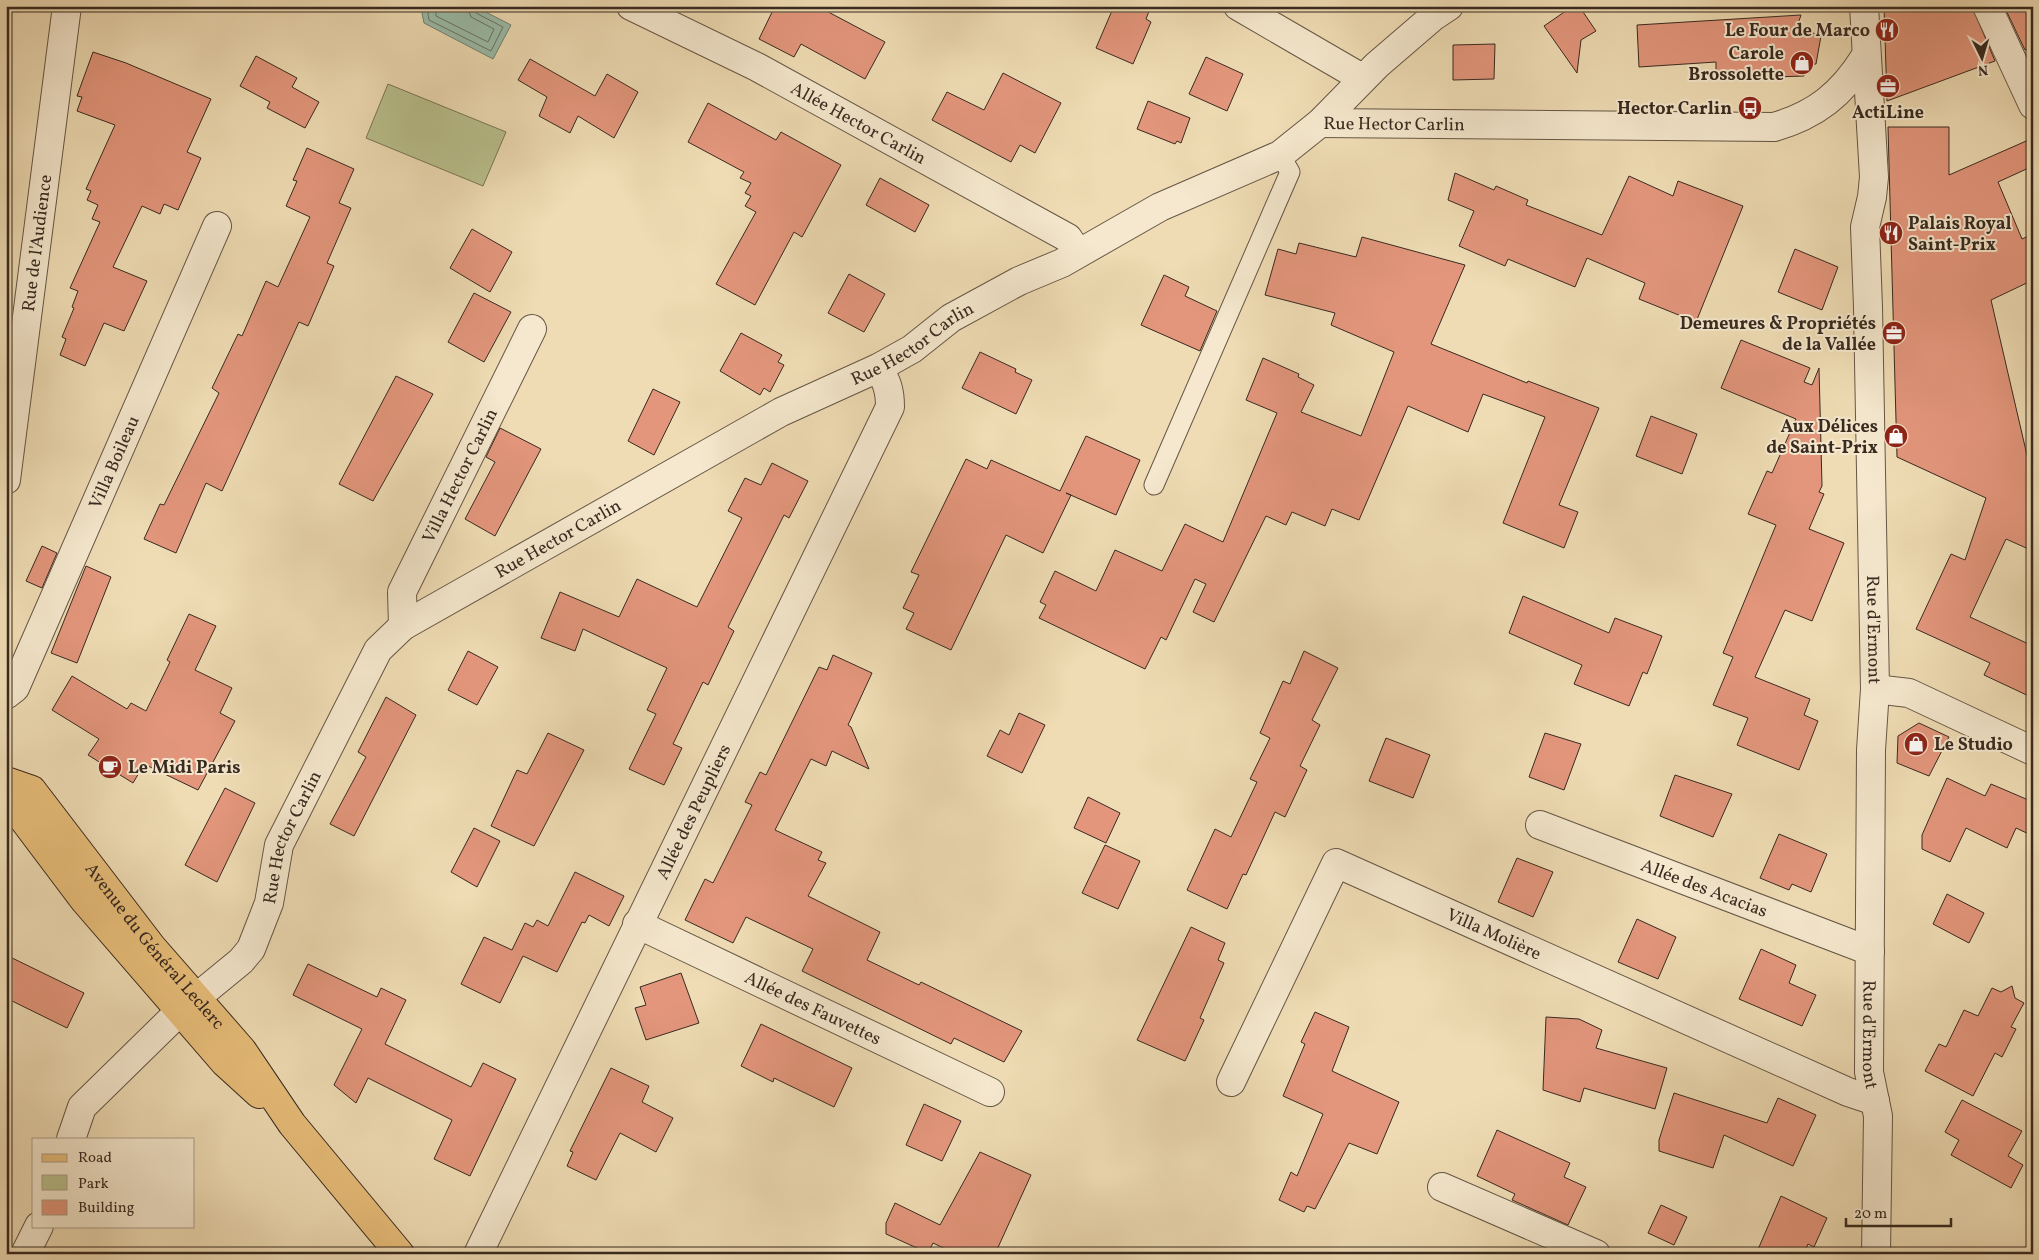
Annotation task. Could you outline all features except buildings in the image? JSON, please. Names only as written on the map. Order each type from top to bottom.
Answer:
[{"type":"main road","name":"Avenue du Général Leclerc","points":[[6,782],[32,790],[100,882],[152,947],[188,1004],[242,1050],[292,1124],[400,1253]]},
{"type":"street","name":"Rue de l'Audience","points":[[6,480],[68,6]]},
{"type":"street","name":"Allée Hector Carlin","points":[[631,6],[757,66],[1068,238],[1078,253]]},
{"type":"street","points":[[1238,6],[1362,78]]},
{"type":"street","points":[[1320,123],[1362,78],[1434,16],[1450,6]]},
{"type":"street","name":"Rue d'Ermont","points":[[1864,6],[1865,57],[1874,176],[1872,197],[1865,227],[1874,689],[1871,750],[1869,1072],[1878,1130],[1876,1254]]},
{"type":"street","points":[[1987,6],[2033,105]]},
{"type":"street","name":"Rue Hector Carlin","points":[[71,1138],[82,1107],[188,1004],[241,961],[251,949],[269,903],[279,845],[378,650],[403,626],[781,412],[878,368],[912,349],[951,318],[1019,281],[1078,253],[1160,207],[1280,155],[1320,123],[1774,127],[1799,120],[1835,96],[1854,74],[1865,57]]},
{"type":"street","name":"Villa Boileau","points":[[6,695],[15,688],[217,226]]},
{"type":"street","name":"Villa Hector Carlin","points":[[403,626],[402,592],[532,329]]},
{"type":"street","name":"Allée des Peupliers","points":[[478,1254],[890,407],[890,393],[886,379],[878,368]]},
{"type":"street","points":[[1874,689],[1909,693],[2033,751]]},
{"type":"street","name":"Allée des Acacias","points":[[1540,825],[1870,951]]},
{"type":"street","name":"Villa Molière","points":[[1230,1082],[1336,863],[1848,1092],[1875,1101]]},
{"type":"street","name":"Allée des Fauvettes","points":[[637,924],[990,1092]]},
{"type":"street","points":[[1442,1187],[1596,1254]]},
{"type":"street","points":[[25,1254],[38,1228]]},
{"type":"lane","points":[[1154,485],[1290,172],[1280,155]]},
{"type":"green space","points":[[388,84],[506,132],[483,186],[366,138]]},
{"type":"water","points":[[426,6],[474,6],[511,25],[493,59],[424,23],[422,13]]},
{"type":"place","name":"Le Four de Marco","points":[[1887,30]]},
{"type":"place","name":"Carole Brossolette","points":[[1802,63]]},
{"type":"place","name":"ActiLine","points":[[1888,86]]},
{"type":"place","name":"Hector Carlin","points":[[1750,108]]},
{"type":"place","name":"Palais Royal Saint-Prix","points":[[1891,233]]},
{"type":"place","name":"Demeures & Propriétés de la Vallée","points":[[1894,333]]},
{"type":"place","name":"Aux Délices de Saint-Prix","points":[[1896,436]]},
{"type":"place","name":"Le Studio","points":[[1916,744]]},
{"type":"place","name":"Le Midi Paris","points":[[110,767]]}]
